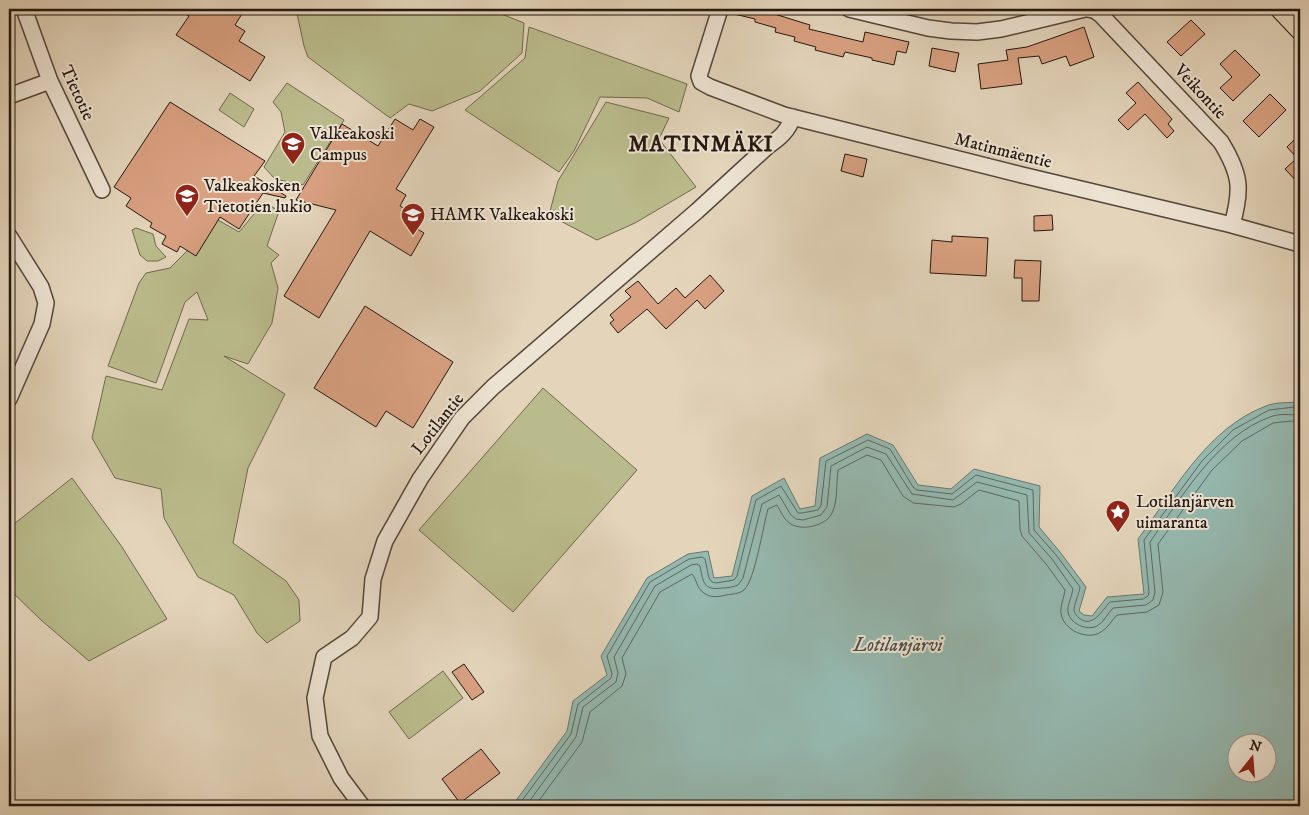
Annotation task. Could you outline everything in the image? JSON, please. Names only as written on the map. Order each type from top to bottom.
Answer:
[{"type":"main road","points":[[1280,9],[1300,30]]},
{"type":"street","name":"Tietotie","points":[[24,9],[50,81],[102,190]]},
{"type":"street","name":"Matinmäentie","points":[[720,9],[699,76],[701,82],[789,116],[1300,244]]},
{"type":"street","name":"Veikontie","points":[[849,9],[951,32],[1000,29],[1081,9],[1094,10],[1101,15],[1221,142],[1232,160],[1238,183],[1232,226]]},
{"type":"street","points":[[9,96],[50,81]]},
{"type":"street","name":"Lotilantie","points":[[362,806],[362,803],[341,778],[320,736],[315,698],[324,657],[352,638],[370,617],[373,579],[385,541],[420,479],[462,418],[493,387],[698,211],[790,128],[789,116]]},
{"type":"street","points":[[9,236],[41,286],[46,303],[42,324],[9,399]]},
{"type":"green space","points":[[296,9],[489,9],[524,23],[522,53],[480,91],[432,111],[409,104],[390,118],[308,57]]},
{"type":"green space","points":[[529,27],[687,84],[679,112],[647,98],[600,97],[574,151],[559,172],[465,110],[525,58]]},
{"type":"green space","points":[[287,83],[344,120],[303,185],[275,179],[264,167],[285,132],[281,112],[273,102]]},
{"type":"green space","points":[[230,93],[254,109],[244,127],[219,110]]},
{"type":"green space","points":[[606,102],[669,118],[659,139],[696,187],[635,223],[597,240],[549,215],[558,181]]},
{"type":"green space","points":[[264,202],[279,211],[267,246],[279,255],[271,263],[278,288],[272,323],[248,364],[224,356],[285,394],[248,468],[233,543],[286,581],[299,600],[300,621],[267,643],[257,633],[234,595],[198,577],[164,518],[161,489],[115,478],[92,438],[106,376],[162,390],[189,319],[208,320],[197,292],[185,302],[156,383],[108,366],[139,283],[146,273],[170,268],[218,220],[239,232]]},
{"type":"green space","points":[[136,228],[153,234],[156,246],[166,257],[158,261],[147,261],[140,255],[132,230]]},
{"type":"green space","points":[[543,388],[637,470],[513,612],[419,530]]},
{"type":"green space","points":[[72,478],[122,547],[167,619],[89,661],[41,620],[9,589],[9,528]]},
{"type":"green space","points":[[443,671],[463,698],[409,739],[389,712]]},
{"type":"water","name":"Lotilanjärvi","points":[[1297,402],[1300,406],[1300,806],[512,806],[567,731],[573,701],[607,675],[601,656],[647,578],[688,554],[708,551],[714,578],[732,576],[752,496],[784,478],[800,509],[815,506],[820,458],[867,434],[893,445],[918,485],[951,489],[974,469],[1040,486],[1039,527],[1086,587],[1079,611],[1084,615],[1092,616],[1107,597],[1144,594],[1138,539],[1193,463],[1209,445],[1226,429],[1245,416],[1277,403]]},
{"type":"building","points":[[177,9],[245,9],[235,25],[245,31],[239,41],[265,57],[250,81],[176,35],[189,16]]},
{"type":"building","points":[[730,9],[768,9],[768,12],[810,25],[809,29],[863,42],[865,32],[909,42],[906,53],[897,51],[894,65],[845,52],[843,57],[815,50],[816,47],[794,41],[795,37],[775,32],[776,28],[755,22],[755,19],[730,13]]},
{"type":"building","points":[[1191,20],[1205,34],[1181,56],[1167,42]]},
{"type":"building","points":[[1084,27],[1094,57],[1070,66],[1066,56],[1042,64],[1039,56],[1018,58],[1022,84],[981,89],[978,64],[1008,60],[1006,50],[1027,47]]},
{"type":"building","points":[[932,48],[959,53],[955,72],[929,66]]},
{"type":"building","points":[[1235,50],[1260,75],[1233,101],[1220,88],[1232,77],[1220,64]]},
{"type":"building","points":[[1138,82],[1172,119],[1168,124],[1174,131],[1167,138],[1145,114],[1128,130],[1118,120],[1136,103],[1126,93]]},
{"type":"building","points":[[1270,94],[1286,110],[1259,137],[1243,121]]},
{"type":"building","points":[[170,102],[265,161],[254,176],[286,196],[285,198],[263,193],[239,229],[220,217],[196,256],[180,246],[177,252],[162,244],[166,236],[150,227],[152,223],[126,206],[131,198],[114,187]]},
{"type":"building","points":[[395,119],[413,130],[420,119],[434,127],[396,189],[406,195],[400,206],[415,215],[409,224],[424,233],[411,256],[370,231],[319,318],[284,296],[336,210],[296,200],[342,124],[378,146]]},
{"type":"building","points":[[1300,134],[1300,185],[1285,169],[1297,158],[1287,147]]},
{"type":"building","points":[[845,154],[867,159],[863,177],[841,171]]},
{"type":"building","points":[[1052,215],[1053,230],[1034,231],[1034,216]]},
{"type":"building","points":[[952,236],[988,238],[986,276],[930,273],[932,240],[952,242]]},
{"type":"building","points":[[1015,260],[1041,261],[1039,301],[1022,301],[1022,278],[1014,278]]},
{"type":"building","points":[[710,275],[724,291],[705,309],[697,300],[666,329],[647,309],[618,333],[610,323],[614,320],[610,315],[631,297],[625,291],[638,281],[658,304],[676,288],[685,298]]},
{"type":"building","points":[[365,306],[453,362],[413,428],[386,411],[376,427],[314,388]]},
{"type":"building","points":[[464,664],[484,692],[472,700],[452,672]]},
{"type":"building","points":[[481,749],[500,773],[460,803],[442,779]]},
{"type":"place","name":"Valkeakoski Campus","points":[[293,165]]},
{"type":"place","name":"Valkeakosken Tietotien lukio","points":[[187,217]]},
{"type":"place","name":"HAMK Valkeakoski","points":[[413,236]]},
{"type":"place","name":"Lotilanjärven uimaranta","points":[[1118,533]]},
{"type":"district","name":"MATINMÄKI","points":[[701,144]]}]
